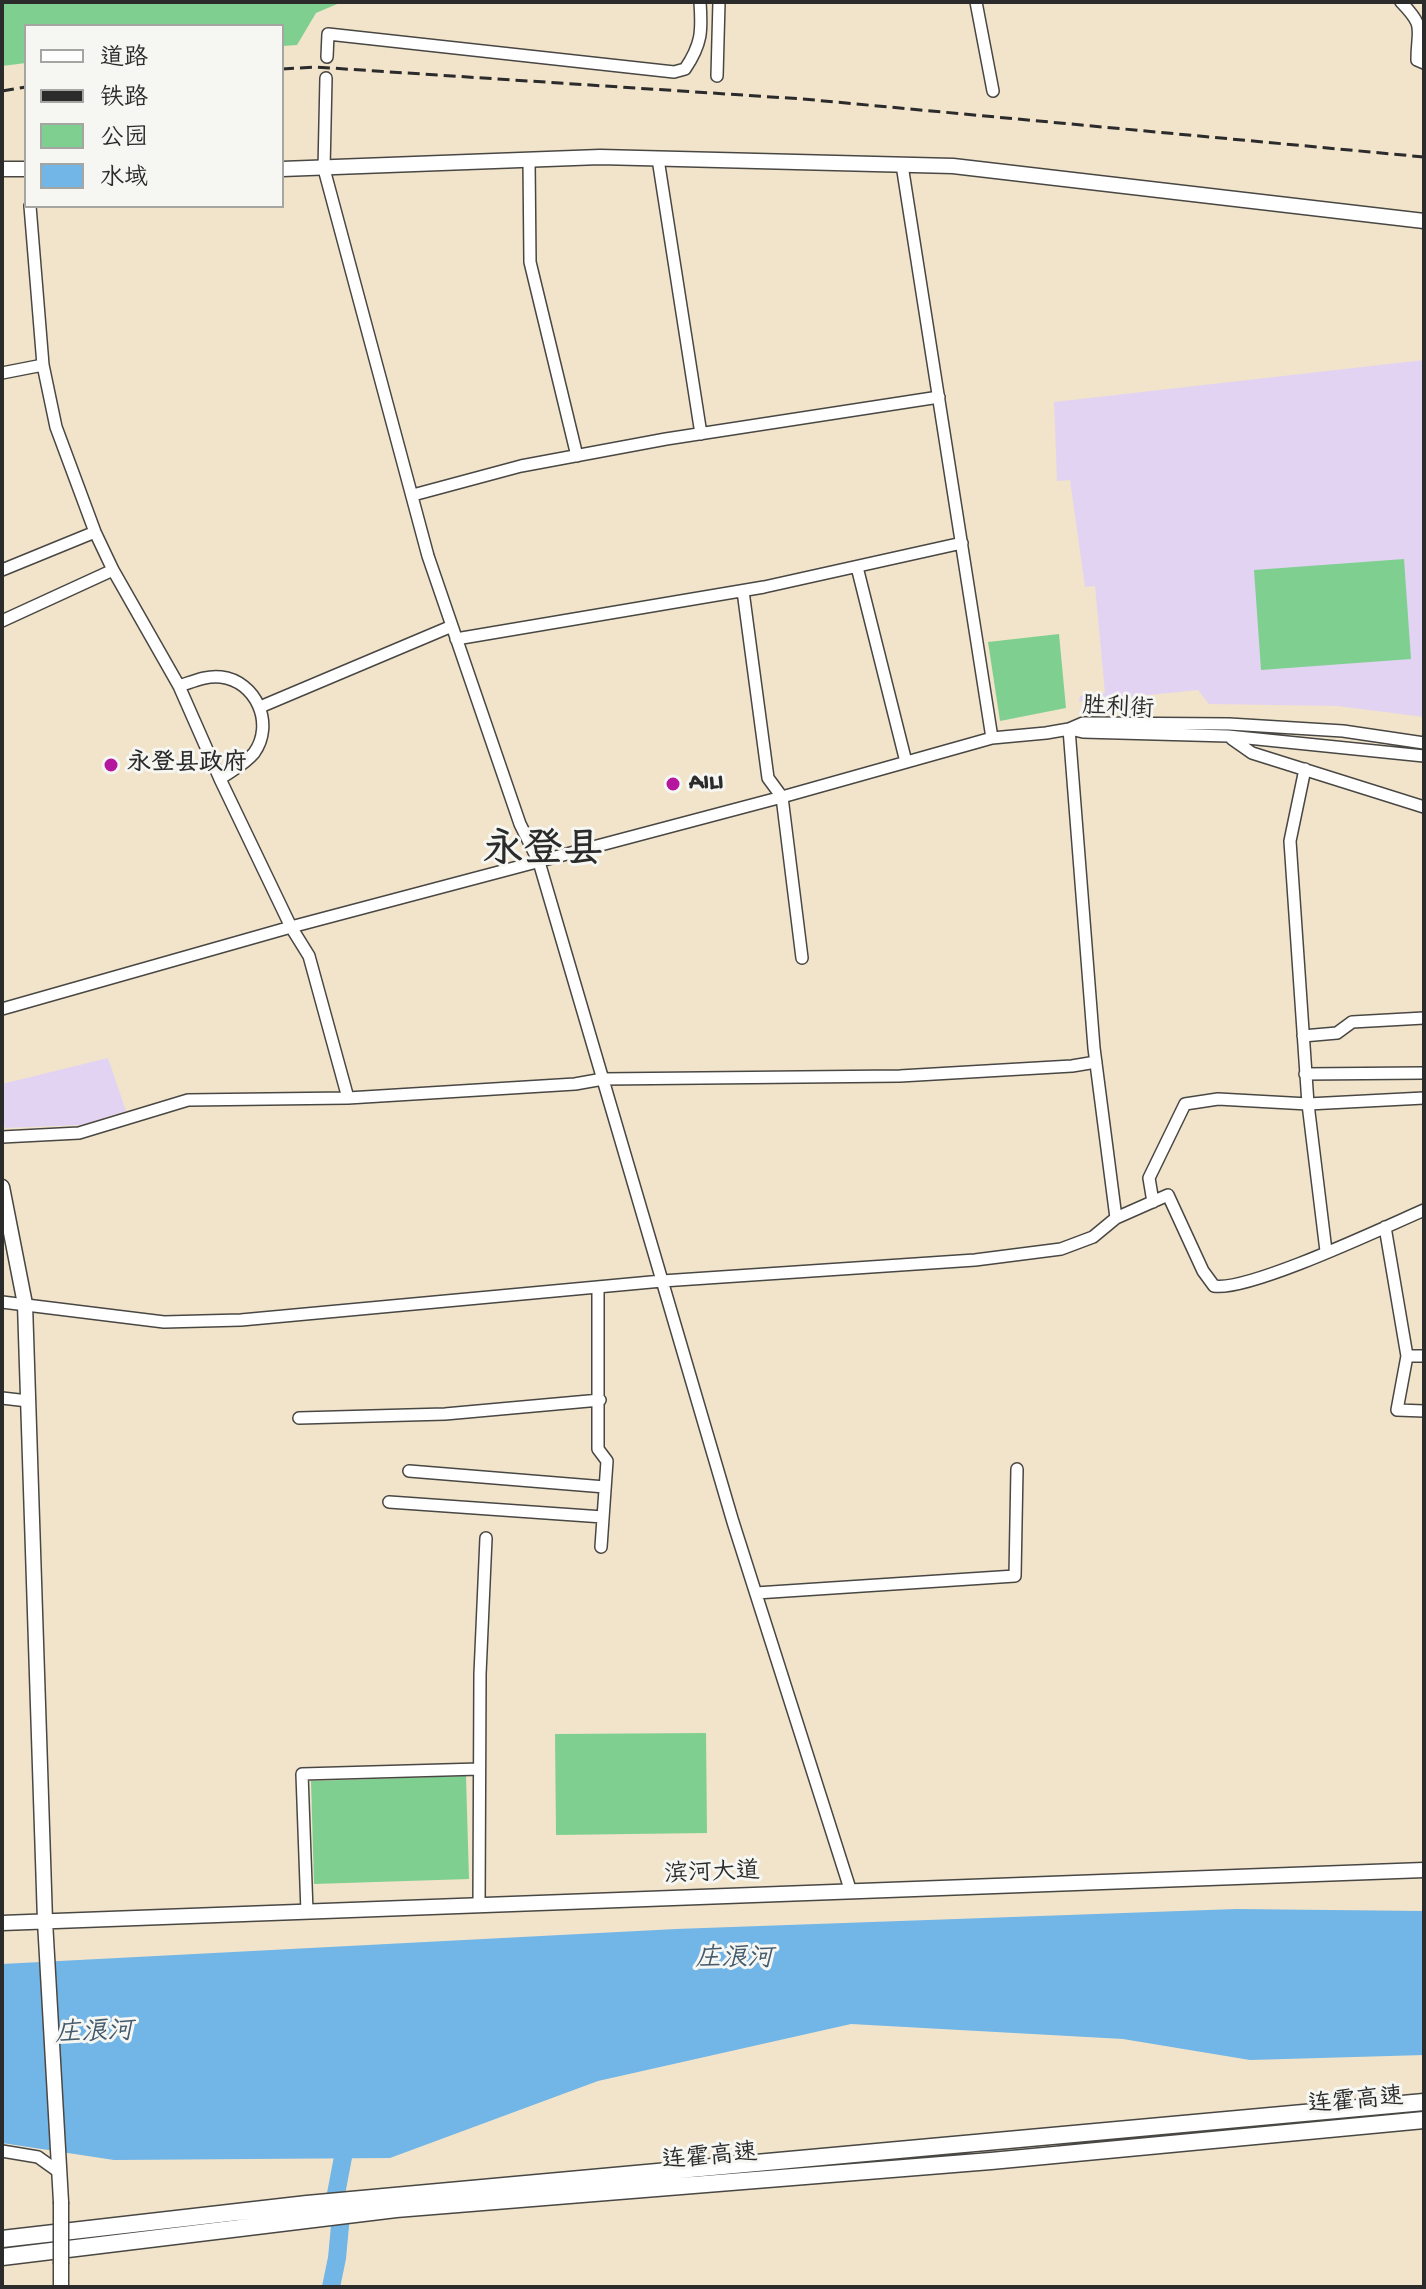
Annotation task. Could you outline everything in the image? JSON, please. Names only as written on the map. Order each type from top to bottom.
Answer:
[{"type":"highway","name":"连霍高速","points":[[2,2239],[1424,2102]]},
{"type":"highway","name":"连霍高速","points":[[396,2202],[975,2162],[1424,2120]]},
{"type":"highway","name":"连霍高速","points":[[2,2257],[306,2211]]},
{"type":"main road","points":[[284,169],[600,157],[953,166],[1424,221]]},
{"type":"main road","points":[[2,169],[24,169]]},
{"type":"main road","points":[[2,1187],[25,1304],[45,1921],[61,2202],[61,2287]]},
{"type":"main road","name":"滨河大道","points":[[2,1923],[1424,1870]]},
{"type":"street","points":[[327,57],[328,34],[674,72],[685,69],[695,53],[702,32],[700,2]]},
{"type":"street","points":[[717,76],[719,2]]},
{"type":"street","points":[[976,2],[993,91]]},
{"type":"street","points":[[1401,2],[1417,17],[1421,29],[1417,60],[1424,63]]},
{"type":"street","points":[[326,78],[324,169],[428,556],[520,824],[539,862],[756,1593],[851,1892]]},
{"type":"street","points":[[658,159],[701,434]]},
{"type":"street","points":[[529,160],[530,262],[577,456]]},
{"type":"street","points":[[902,165],[992,738]]},
{"type":"street","points":[[30,208],[43,365],[56,427],[95,532],[113,570],[179,686],[291,927],[309,956],[348,1098]]},
{"type":"street","points":[[2,373],[43,365]]},
{"type":"street","points":[[413,495],[521,466],[939,397]]},
{"type":"street","points":[[2,570],[95,532]]},
{"type":"street","points":[[456,639],[743,591],[962,543]]},
{"type":"street","points":[[857,567],[906,762]]},
{"type":"street","points":[[2,621],[113,570]]},
{"type":"street","points":[[743,591],[768,778],[782,797],[802,958]]},
{"type":"street","points":[[260,707],[452,626]]},
{"type":"street","points":[[179,686],[204,678],[227,678],[247,689],[260,707],[262,731],[257,747],[248,760],[220,779]]},
{"type":"street","name":"胜利街","points":[[1069,729],[1083,723],[1229,724],[1343,731],[1424,743]]},
{"type":"street","points":[[2,1009],[291,927],[992,738],[1069,729],[1096,1062],[1116,1218]]},
{"type":"street","name":"胜利街","points":[[1069,729],[1228,736],[1424,756]]},
{"type":"street","points":[[1228,736],[1252,753],[1424,807]]},
{"type":"street","points":[[1305,769],[1290,841],[1305,1074],[1326,1251]]},
{"type":"street","points":[[1303,1036],[1337,1033],[1352,1022],[1424,1018]]},
{"type":"street","points":[[2,1137],[79,1133],[188,1100],[348,1098],[575,1084],[603,1079],[900,1076],[1096,1062]]},
{"type":"street","points":[[1305,1074],[1423,1073]]},
{"type":"street","points":[[1153,1202],[1149,1178],[1185,1104],[1218,1099],[1308,1104],[1424,1098]]},
{"type":"street","points":[[2,1302],[164,1322],[241,1320],[662,1281],[975,1260],[1061,1249],[1093,1237],[1116,1218],[1168,1195],[1203,1271],[1214,1286],[1223,1287],[1264,1275],[1424,1210]]},
{"type":"street","points":[[1385,1227],[1407,1356],[1397,1410],[1424,1411]]},
{"type":"street","points":[[598,1287],[598,1449],[607,1461],[601,1547]]},
{"type":"street","points":[[1407,1356],[1424,1356]]},
{"type":"street","points":[[2,1398],[28,1401]]},
{"type":"street","points":[[299,1418],[445,1414],[600,1400]]},
{"type":"street","points":[[756,1593],[1015,1576],[1017,1469]]},
{"type":"street","points":[[409,1471],[605,1487]]},
{"type":"street","points":[[389,1502],[603,1517]]},
{"type":"street","points":[[479,1906],[480,1674],[486,1538]]},
{"type":"street","points":[[307,1912],[302,1774],[479,1769]]},
{"type":"street","points":[[2,2151],[38,2157],[59,2172]]},
{"type":"shaded area","points":[[1424,360],[1424,717],[1337,706],[1209,704],[1198,690],[1079,702],[1080,696],[1105,693],[1095,586],[1085,587],[1070,480],[1057,481],[1054,402]]},
{"type":"shaded area","points":[[108,1058],[126,1111],[81,1125],[5,1128],[2,1084]]},
{"type":"green space","points":[[2,2],[342,2],[316,13],[297,45],[284,46],[284,24],[24,24],[24,63],[2,66]]},
{"type":"green space","points":[[1404,559],[1411,659],[1261,670],[1254,570]]},
{"type":"green space","points":[[1059,634],[1066,708],[1000,721],[988,642]]},
{"type":"green space","points":[[706,1733],[707,1833],[556,1835],[555,1734]]},
{"type":"green space","points":[[466,1776],[469,1879],[314,1884],[311,1781]]},
{"type":"water","name":"庄浪河","points":[[1236,1909],[1424,1911],[1424,2055],[1250,2060],[1123,2039],[851,2024],[598,2081],[390,2158],[114,2160],[2,2143],[2,1964],[676,1929]]},
{"type":"waterway","points":[[331,2287],[340,2226],[336,2194],[347,2136]]},
{"type":"railway","points":[[284,69],[315,67],[803,99],[1424,157]]},
{"type":"railway","points":[[2,91],[24,87]]},
{"type":"place","name":"永登县政府","points":[[111,765]]},
{"type":"place","name":"AILI","points":[[673,784]]},
{"type":"district","name":"永登县","points":[[543,854]]}]
